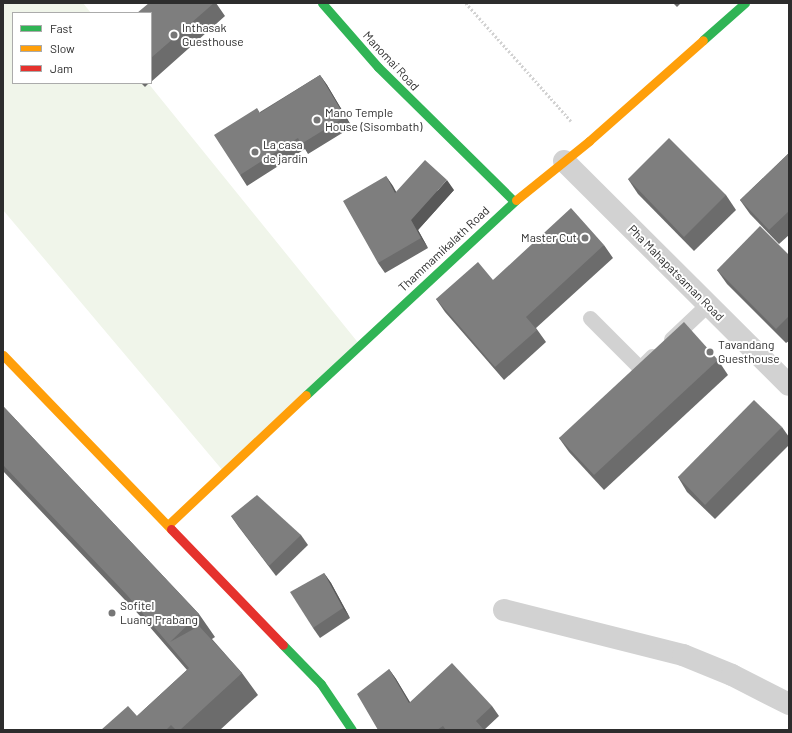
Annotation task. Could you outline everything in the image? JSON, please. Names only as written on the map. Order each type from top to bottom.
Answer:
[{"type":"street","name":"Manomai Road","points":[[322,3],[378,67],[514,201]]},
{"type":"street","name":"Thammamikalath Road","points":[[169,524],[514,201],[589,141],[745,3]]},
{"type":"street","name":"Pha Mahapatsaman Road","points":[[564,161],[789,385]]},
{"type":"street","points":[[3,355],[169,524],[321,684],[351,730]]},
{"type":"street","points":[[504,610],[683,655],[732,675],[789,704]]},
{"type":"lane","points":[[590,318],[640,368],[708,304]]},
{"type":"path","points":[[466,3],[589,141]]},
{"type":"shaded area","points":[[3,3],[83,3],[90,12],[12,12],[12,84],[149,84],[360,345],[224,472],[3,210]]},
{"type":"building","points":[[149,3],[214,3],[152,57],[152,12],[138,12]]},
{"type":"building","points":[[320,75],[345,117],[301,144],[298,138],[240,175],[214,135],[257,108],[260,113]]},
{"type":"building","points":[[669,138],[726,195],[684,237],[628,179]]},
{"type":"building","points":[[789,153],[789,211],[769,230],[740,200]]},
{"type":"building","points":[[425,160],[447,180],[411,220],[421,238],[378,263],[343,201],[386,176],[395,193]]},
{"type":"building","points":[[571,208],[604,245],[526,317],[537,330],[495,367],[436,299],[478,262],[493,280]]},
{"type":"building","points":[[760,226],[789,255],[789,316],[776,329],[717,270]]},
{"type":"building","points":[[684,322],[718,360],[594,475],[559,438]]},
{"type":"building","points":[[754,400],[782,427],[705,505],[678,477]]},
{"type":"building","points":[[3,406],[199,614],[170,642],[199,626],[242,673],[180,730],[176,730],[171,725],[166,730],[101,730],[128,706],[137,716],[189,668],[127,595],[3,465]]},
{"type":"building","points":[[257,495],[301,535],[269,566],[231,516]]},
{"type":"building","points":[[324,573],[343,608],[313,628],[290,592]]},
{"type":"building","points":[[452,663],[492,706],[476,721],[484,730],[446,730],[443,726],[437,730],[378,730],[357,694],[389,669],[409,703]]},
{"type":"traffic: fast","points":[[322,3],[378,67],[514,201]]},
{"type":"traffic: fast","points":[[703,40],[745,3]]},
{"type":"traffic: fast","points":[[306,395],[516,200]]},
{"type":"traffic: fast","points":[[283,645],[321,684],[352,730]]},
{"type":"traffic: slow","points":[[516,200],[589,141],[703,40]]},
{"type":"traffic: slow","points":[[3,355],[171,529]]},
{"type":"traffic: slow","points":[[169,524],[306,395]]},
{"type":"traffic: jam","points":[[171,529],[283,645]]},
{"type":"place","name":"Inthasak Guesthouse","points":[[174,35]]},
{"type":"place","name":"Mano Temple House (Sisombath)","points":[[317,120]]},
{"type":"place","name":"La casa de jardin","points":[[255,152]]},
{"type":"place","name":"Master Cut","points":[[585,238]]},
{"type":"place","name":"Tavandang Guesthouse","points":[[710,352]]},
{"type":"place","name":"Sofitel Luang Prabang","points":[[112,613]]}]
